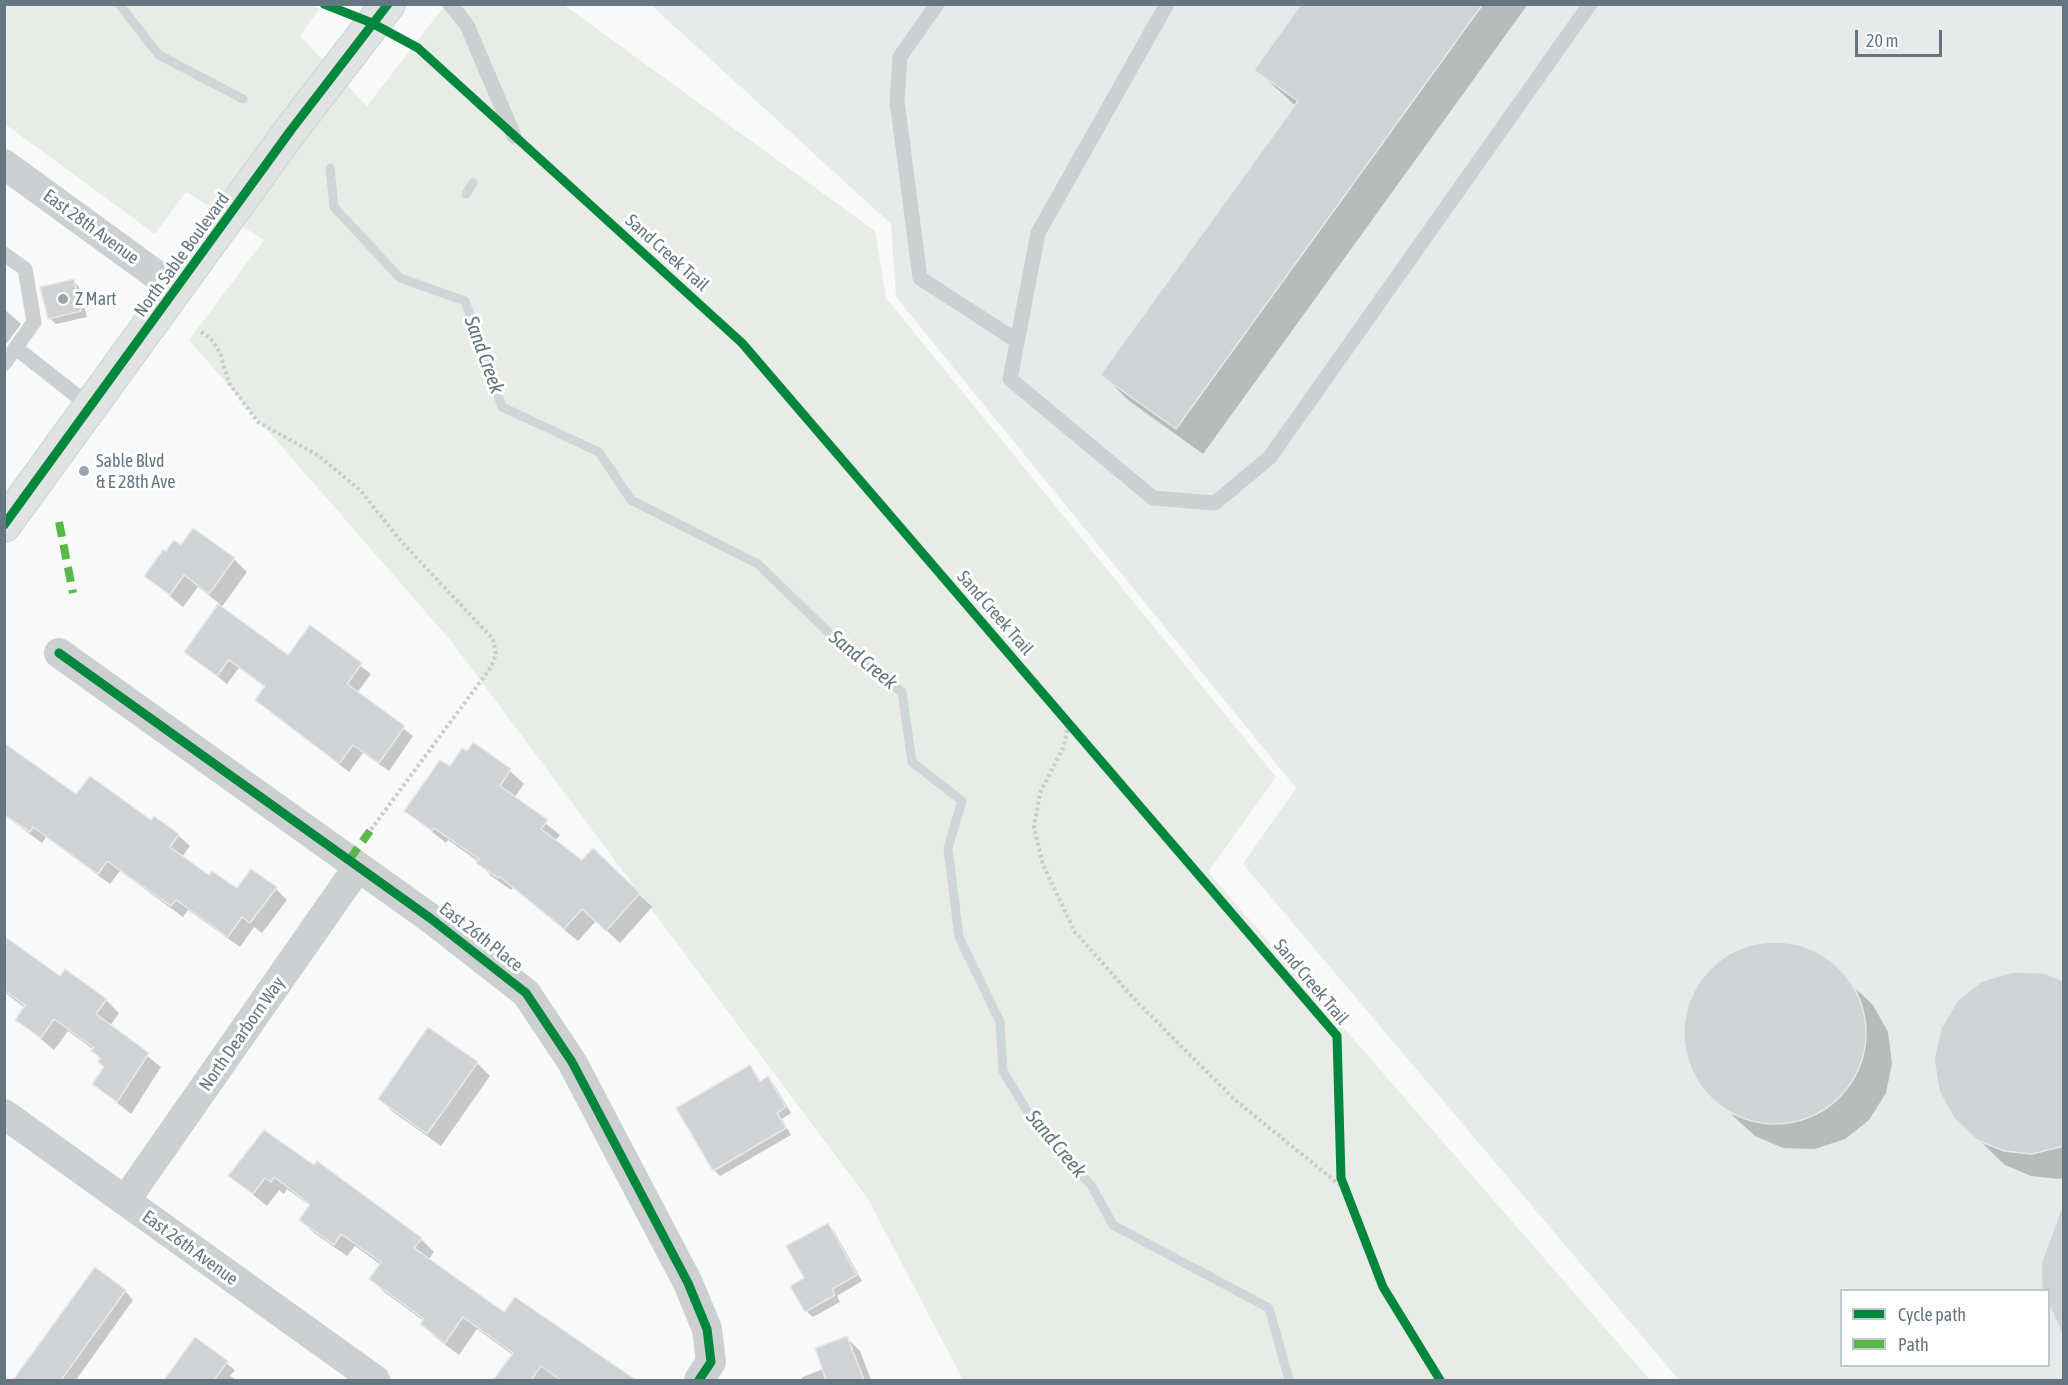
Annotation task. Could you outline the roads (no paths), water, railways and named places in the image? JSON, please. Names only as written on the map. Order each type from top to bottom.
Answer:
[{"type":"street","name":"North Sable Boulevard","points":[[4,525],[216,237],[336,69],[386,5]]},
{"type":"street","name":"East 28th Avenue","points":[[4,164],[177,290]]},
{"type":"street","name":"East 26th Place","points":[[58,653],[430,918],[526,993],[572,1062],[688,1283],[707,1329],[711,1362],[699,1380]]},
{"type":"street","name":"North Dearborn Way","points":[[125,1201],[358,867]]},
{"type":"street","name":"East 26th Avenue","points":[[4,1114],[375,1380]]},
{"type":"lane","points":[[450,4],[467,25],[514,136]]},
{"type":"lane","points":[[937,4],[900,57],[897,101],[920,278],[1017,341]]},
{"type":"lane","points":[[1167,4],[1038,233],[1010,379],[1154,498],[1215,503],[1270,457],[1590,4]]},
{"type":"lane","points":[[4,254],[25,269],[34,322],[4,364]]},
{"type":"lane","points":[[16,348],[92,407]]},
{"type":"waterway","name":"Sand Creek","points":[[119,4],[159,55],[243,99]]},
{"type":"waterway","name":"Sand Creek","points":[[330,168],[334,207],[400,278],[465,301],[502,407],[599,452],[631,500],[758,564],[854,657],[902,692],[912,762],[962,801],[948,848],[959,937],[1000,1022],[1003,1071],[1038,1129],[1091,1185],[1113,1225],[1269,1308],[1289,1380]]},
{"type":"waterway","points":[[466,194],[473,183]]},
{"type":"place","name":"Z Mart","points":[[63,299]]},
{"type":"place","name":"Sable Blvd & E 28th Ave","points":[[84,471]]}]
